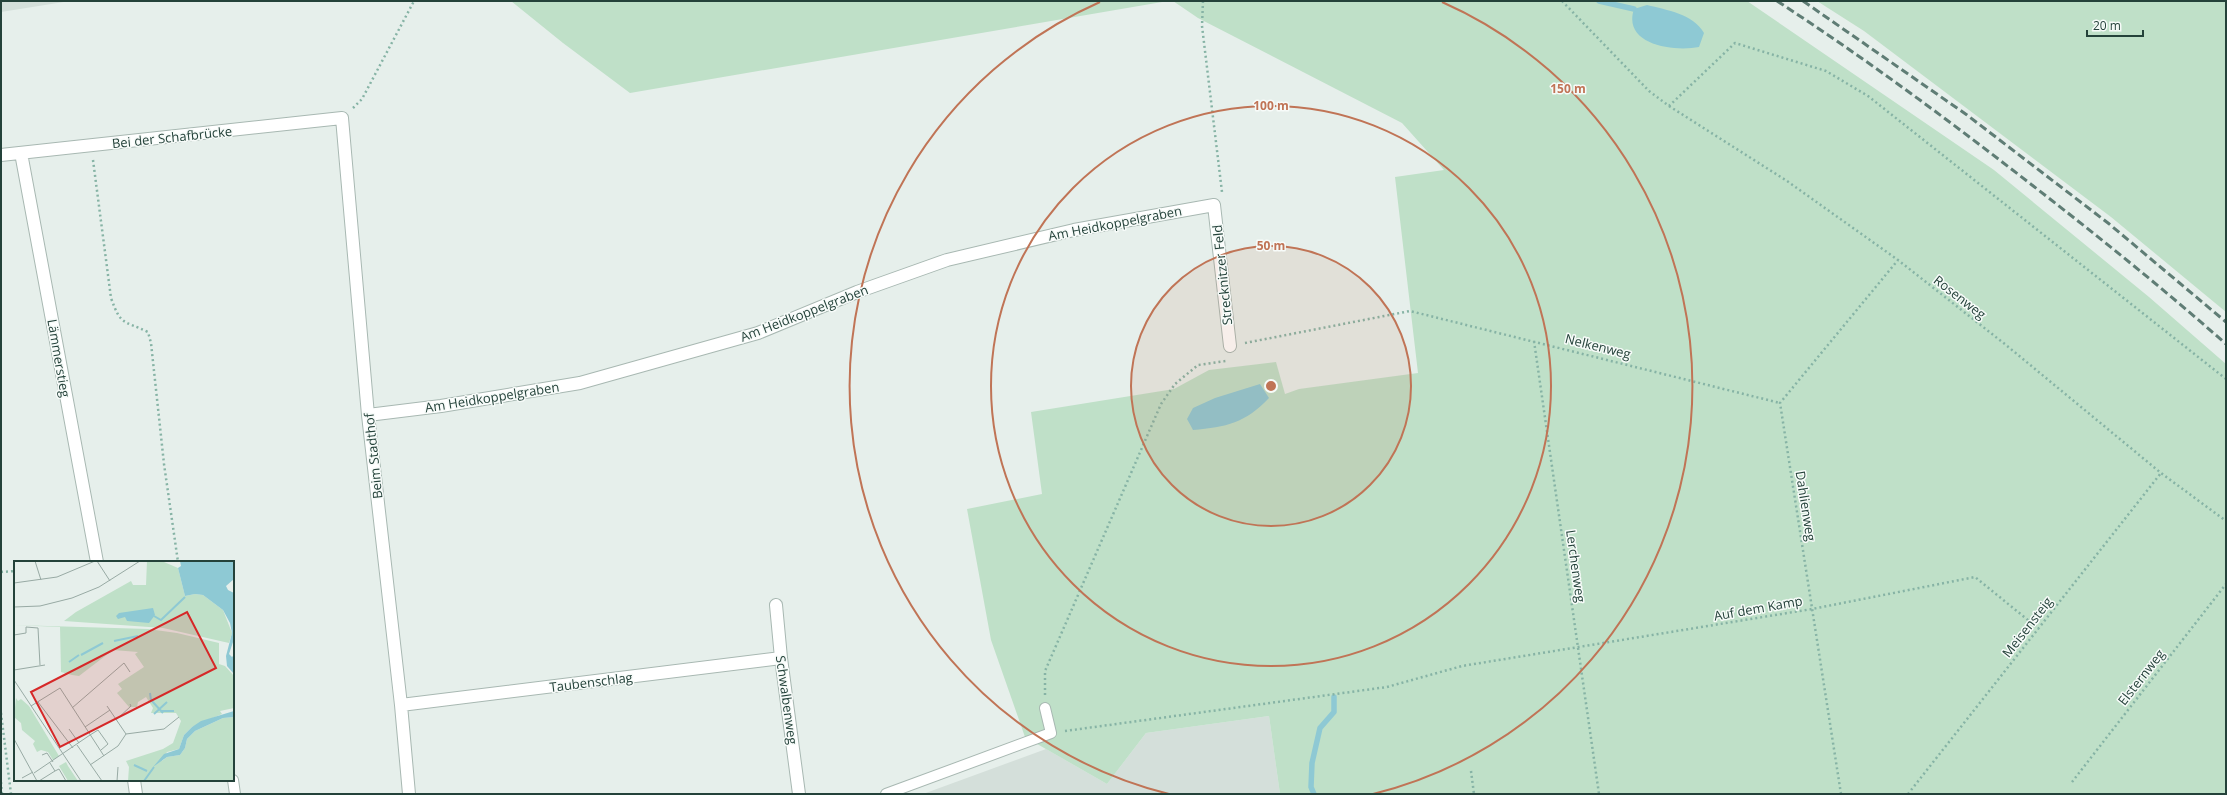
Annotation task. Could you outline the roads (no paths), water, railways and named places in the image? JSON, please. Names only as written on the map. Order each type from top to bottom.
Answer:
[{"type":"street","name":"Bei der Schafbrücke","points":[[1,155],[342,118]]},
{"type":"street","name":"Beim Stadthof","points":[[342,118],[368,415],[401,705],[409,794]]},
{"type":"street","name":"Lämmerstieg","points":[[21,153],[97,561]]},
{"type":"street","name":"Am Heidkoppelgraben","points":[[368,415],[441,406],[580,383],[758,333],[857,292],[947,260],[1074,230],[1214,204]]},
{"type":"street","name":"Strecknitzer Feld","points":[[1214,204],[1230,346]]},
{"type":"street","name":"Schwalbenweg","points":[[776,605],[781,658],[799,794]]},
{"type":"street","name":"Taubenschlag","points":[[401,705],[781,658]]},
{"type":"street","points":[[134,781],[136,794]]},
{"type":"lane","points":[[886,794],[1051,733],[1044,708]]},
{"type":"lane","points":[[233,781],[235,794]]},
{"type":"water","points":[[1647,5],[1679,14],[1693,21],[1704,33],[1699,47],[1664,47],[1643,38],[1636,31],[1632,21],[1634,9]]},
{"type":"water","points":[[1260,384],[1269,398],[1252,413],[1226,425],[1193,430],[1187,419],[1193,408],[1215,398]]},
{"type":"waterway","points":[[1599,1],[1634,9]]},
{"type":"waterway","points":[[1314,794],[1311,787],[1312,763],[1320,728],[1334,712],[1334,697]]},
{"type":"railway","points":[[1777,1],[1866,61],[1982,146],[2120,254],[2226,344]]},
{"type":"railway","points":[[1803,1],[1967,115],[2108,223],[2226,322]]}]
